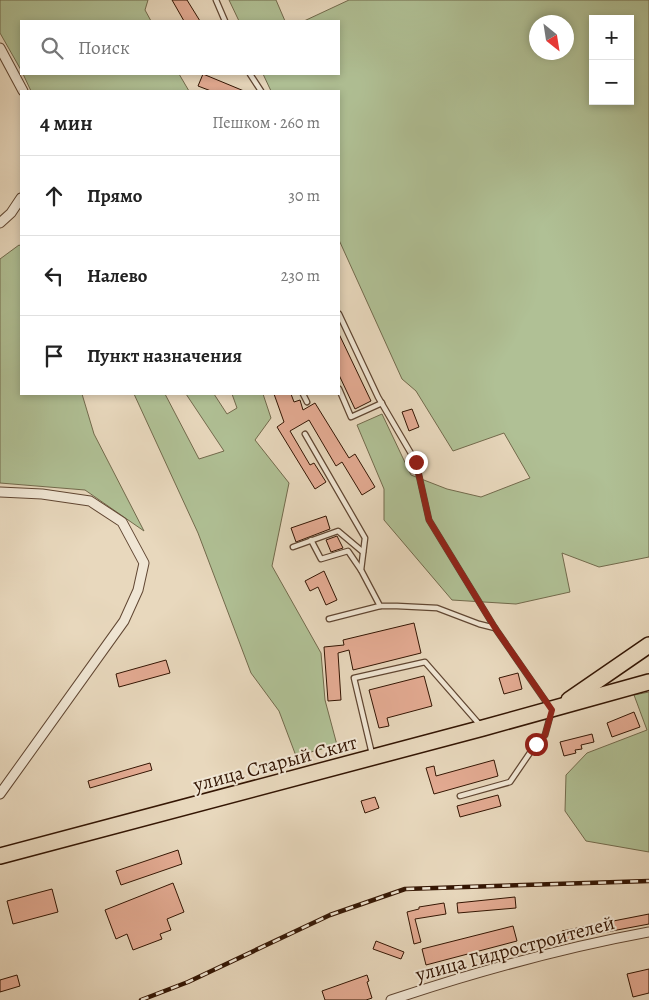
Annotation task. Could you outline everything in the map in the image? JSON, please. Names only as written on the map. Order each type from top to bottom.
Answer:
[{"type":"highway","points":[[556,708],[649,645]]},
{"type":"highway","name":"улица Старый Скит","points":[[1,854],[373,758],[649,682]]},
{"type":"street","points":[[0,48],[22,90]]},
{"type":"street","points":[[0,223],[11,213],[20,200]]},
{"type":"street","points":[[0,492],[42,494],[90,501],[122,522],[144,563],[138,590],[124,621],[0,794]]},
{"type":"street","name":"улица Гидростроителей","points":[[391,1000],[556,952],[649,932]]},
{"type":"lane","points":[[216,0],[225,20]]},
{"type":"lane","points":[[251,75],[260,90]]},
{"type":"lane","points":[[340,316],[382,403],[416,462],[429,520],[495,628],[556,708],[545,735],[536,744],[510,782],[460,796]]},
{"type":"lane","points":[[340,391],[351,417],[382,403]]},
{"type":"lane","points":[[304,395],[307,402]]},
{"type":"lane","points":[[305,434],[365,538],[361,570]]},
{"type":"lane","points":[[293,547],[338,531],[363,552]]},
{"type":"lane","points":[[310,540],[321,558],[348,551],[361,570],[380,606]]},
{"type":"lane","points":[[330,619],[380,606],[437,608],[495,628]]},
{"type":"lane","points":[[373,758],[354,678],[425,662],[483,728]]},
{"type":"green space","points":[[0,0],[148,0],[145,10],[150,20],[20,20],[20,68],[0,33]]},
{"type":"green space","points":[[229,0],[276,0],[285,20],[239,20]]},
{"type":"green space","points":[[349,0],[649,0],[649,557],[599,567],[562,553],[570,592],[516,604],[452,600],[384,520],[384,489],[357,425],[382,414],[411,475],[447,489],[481,497],[530,478],[504,433],[453,451],[416,391],[402,379],[340,242],[340,90],[271,90],[263,75],[340,75],[340,20],[306,20]]},
{"type":"green space","points":[[23,75],[180,75],[188,90],[31,90]]},
{"type":"green space","points":[[20,246],[20,395],[82,395],[94,434],[144,531],[85,490],[0,483],[0,259]]},
{"type":"green space","points":[[134,395],[166,395],[199,459],[224,451],[187,395],[215,395],[227,414],[237,408],[232,395],[263,395],[271,418],[255,440],[289,483],[272,566],[321,653],[325,700],[337,745],[296,756],[279,711],[251,673],[198,533]]},
{"type":"green space","points":[[649,692],[649,852],[586,841],[565,811],[566,775],[587,753],[647,730],[634,695]]},
{"type":"building","points":[[172,0],[187,0],[199,20],[183,20]]},
{"type":"building","points":[[203,75],[205,75],[242,90],[208,90],[198,86]]},
{"type":"building","points":[[340,336],[371,401],[355,409],[340,377]]},
{"type":"building","points":[[274,395],[291,395],[294,402],[300,400],[303,410],[315,403],[349,458],[355,454],[375,487],[362,495],[342,462],[336,466],[309,420],[290,431],[310,465],[314,463],[326,482],[315,489],[277,427],[284,422]]},
{"type":"building","points":[[412,409],[419,427],[409,431],[402,412]]},
{"type":"building","points":[[326,516],[330,529],[296,542],[291,528]]},
{"type":"building","points":[[337,536],[343,548],[331,552],[326,540]]},
{"type":"building","points":[[324,571],[337,600],[326,605],[318,587],[310,591],[305,581]]},
{"type":"building","points":[[414,623],[421,653],[353,670],[349,650],[338,653],[341,700],[328,701],[324,647],[344,645],[343,640]]},
{"type":"building","points":[[166,660],[170,673],[119,687],[116,674]]},
{"type":"building","points":[[518,673],[522,689],[504,694],[499,678]]},
{"type":"building","points":[[424,676],[432,706],[387,718],[389,726],[379,728],[369,690]]},
{"type":"building","points":[[634,712],[640,727],[612,737],[607,723]]},
{"type":"building","points":[[592,734],[594,742],[581,745],[582,749],[575,750],[576,753],[564,756],[560,742]]},
{"type":"building","points":[[494,760],[498,776],[434,794],[426,768],[434,766],[436,776]]},
{"type":"building","points":[[150,763],[152,770],[90,788],[88,781]]},
{"type":"building","points":[[498,795],[501,806],[460,817],[457,806]]},
{"type":"building","points":[[375,797],[379,808],[365,813],[361,801]]},
{"type":"building","points":[[178,850],[182,864],[121,885],[116,871]]},
{"type":"building","points":[[173,883],[184,912],[167,919],[171,930],[160,934],[162,939],[133,950],[127,934],[116,939],[105,910]]},
{"type":"building","points":[[52,889],[58,912],[13,924],[7,901]]},
{"type":"building","points":[[515,897],[516,908],[458,913],[457,903]]},
{"type":"building","points":[[444,903],[446,914],[415,919],[421,942],[414,944],[407,912],[419,909],[419,907]]},
{"type":"building","points":[[649,914],[649,924],[564,940],[562,931]]},
{"type":"building","points":[[513,926],[517,941],[426,965],[422,949]]},
{"type":"building","points":[[376,941],[404,952],[401,959],[373,949]]},
{"type":"building","points":[[649,969],[649,993],[633,997],[627,974]]},
{"type":"building","points":[[17,975],[20,986],[0,992],[0,980]]},
{"type":"building","points":[[367,975],[372,998],[366,1000],[325,1000],[322,991]]},
{"type":"railway","points":[[141,1000],[188,982],[330,915],[405,889],[649,881]]},
{"type":"route","points":[[416,462],[429,520],[495,628],[552,710],[545,735],[536,744]]}]
